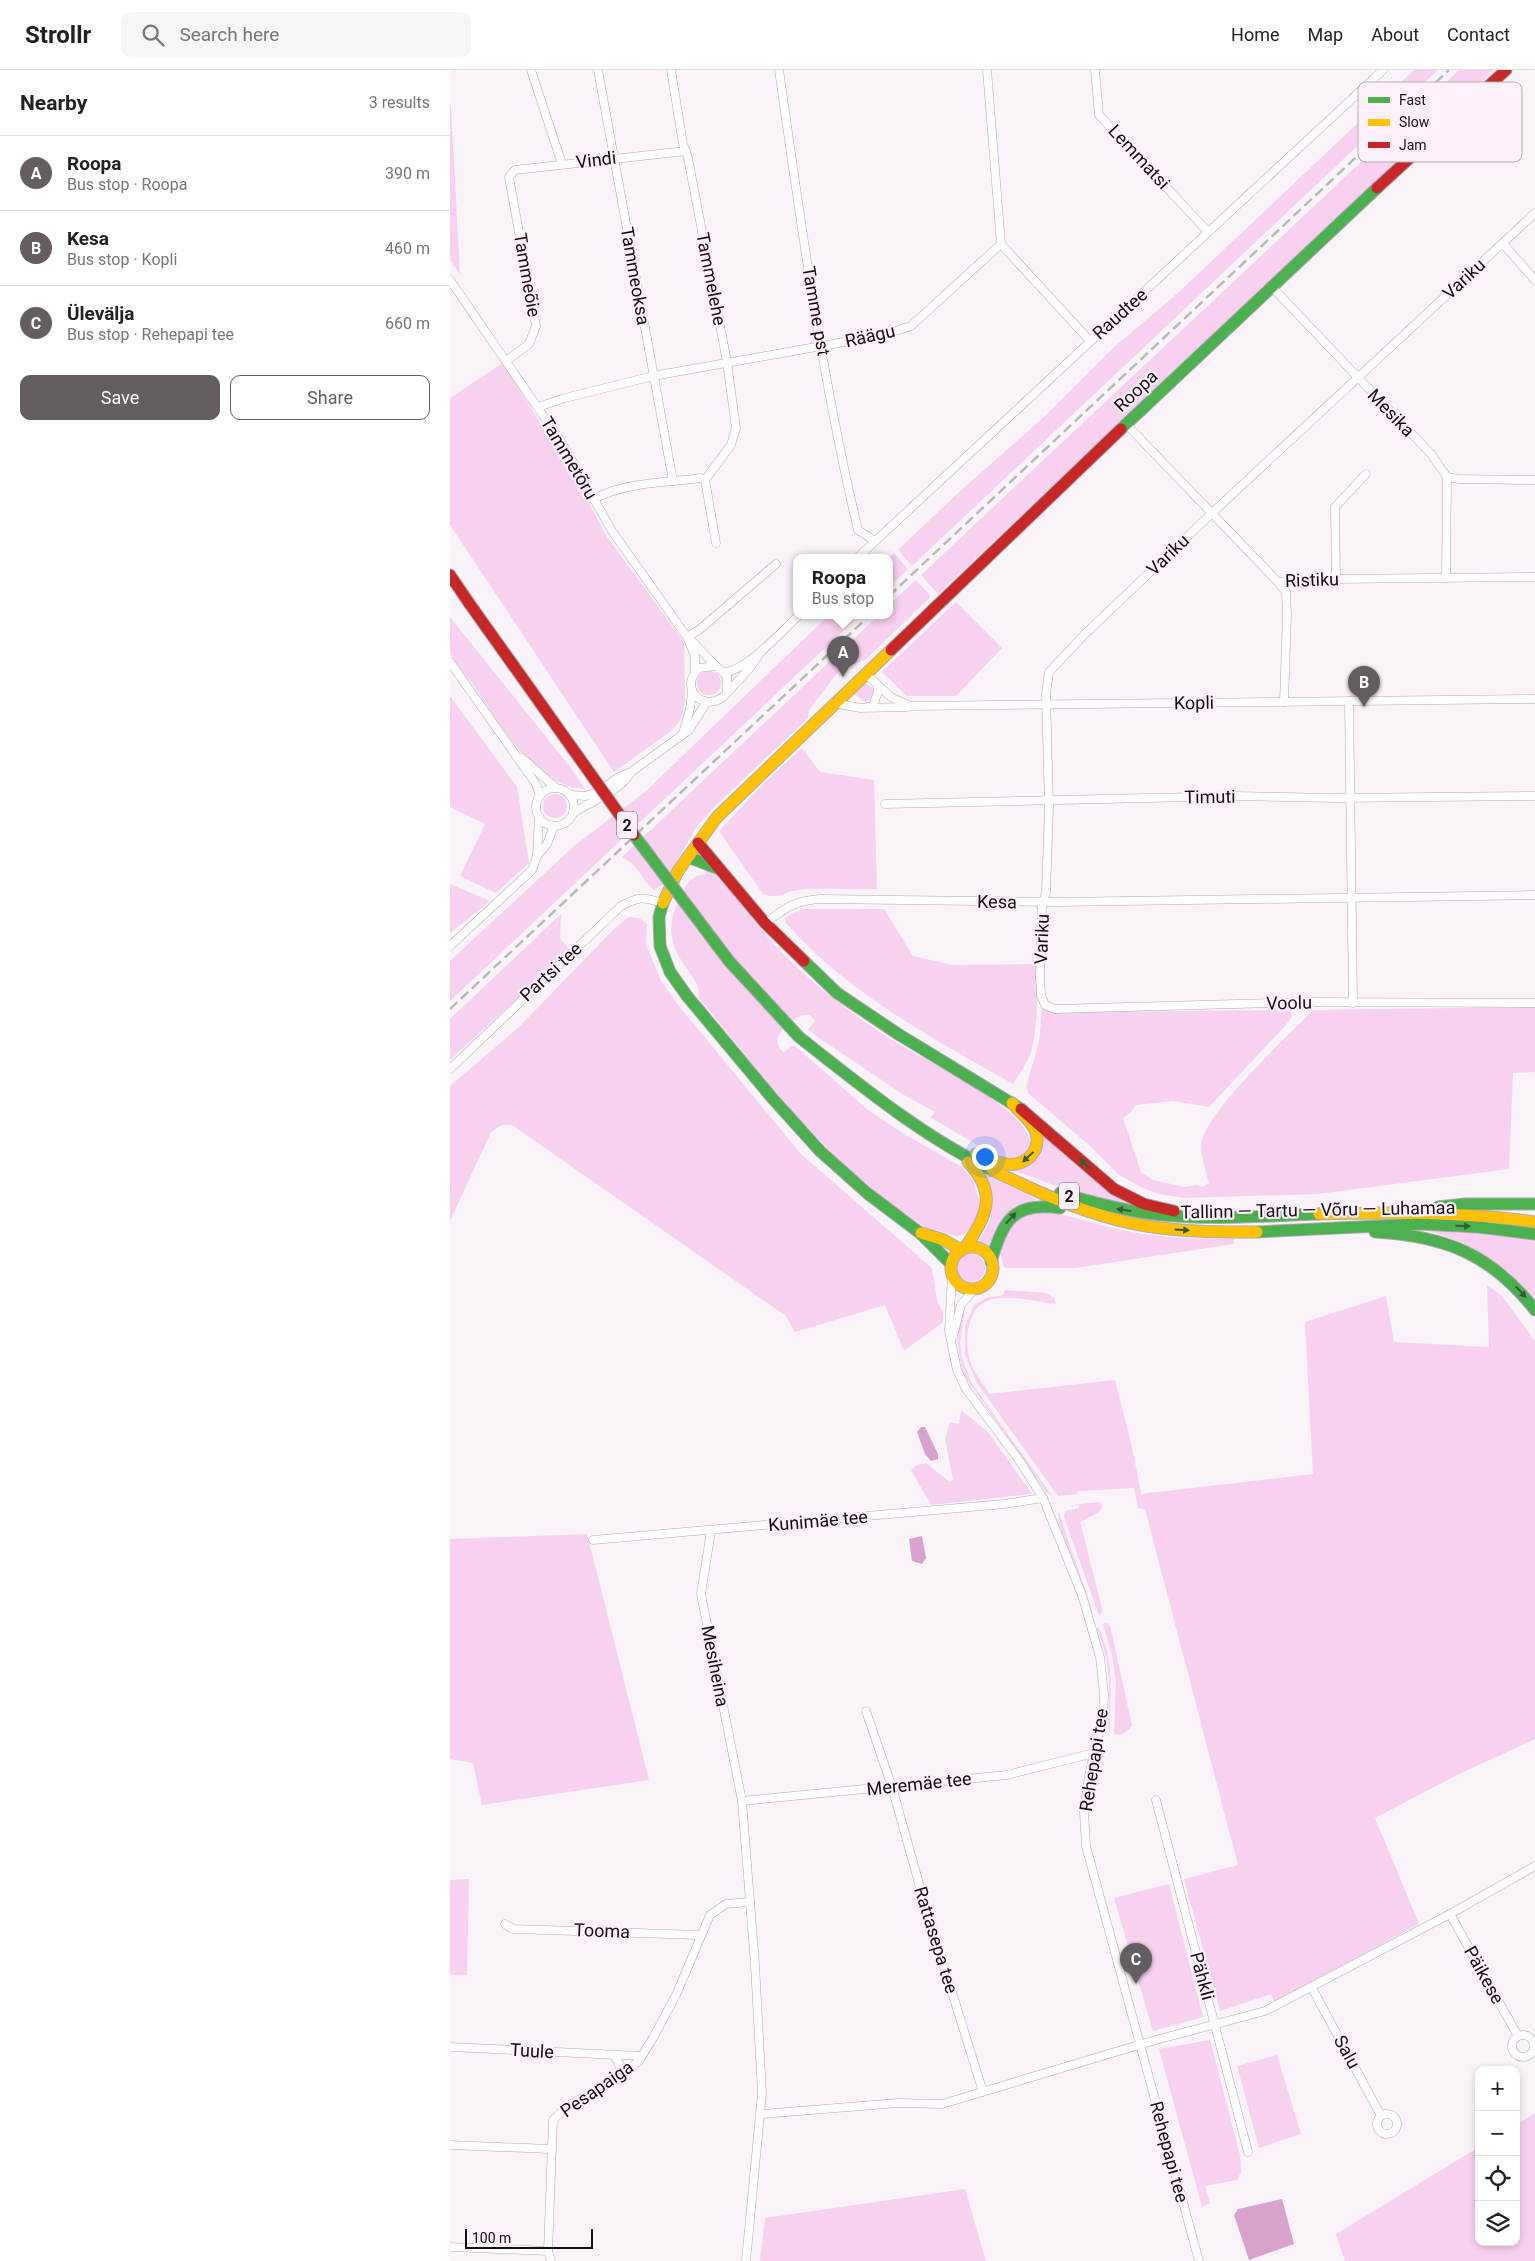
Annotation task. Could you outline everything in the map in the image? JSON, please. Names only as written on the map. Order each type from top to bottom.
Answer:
[{"type":"main road","name":"Roopa","points":[[1492,82],[1506,70]]},
{"type":"main road","name":"Roopa","points":[[661,903],[688,857],[717,817],[1126,424],[1404,162]]},
{"type":"main road","name":"Tallinn — Tartu — Võru — Luhamaa","points":[[450,575],[646,852],[729,961],[799,1036],[887,1104],[1008,1180],[1099,1217],[1134,1225],[1201,1232],[1310,1230],[1422,1224],[1475,1226],[1535,1234]]},
{"type":"main road","points":[[698,843],[765,923],[837,992],[898,1034],[1012,1103],[1043,1125],[1114,1189],[1128,1197],[1158,1208],[1207,1216]]},
{"type":"main road","points":[[688,857],[719,869]]},
{"type":"main road","points":[[661,903],[658,932],[660,950],[672,974],[801,1131],[845,1174],[920,1233],[944,1240],[963,1249],[978,1248],[984,1251],[992,1262]]},
{"type":"main road","points":[[941,1139],[986,1159],[1007,1164],[1022,1163],[1034,1152],[1037,1138],[1031,1123],[1012,1103]]},
{"type":"main road","name":"Tallinn — Tartu — Võru — Luhamaa","points":[[941,1139],[1012,1175],[1061,1193],[1116,1208],[1160,1215],[1459,1214],[1535,1222]]},
{"type":"main road","points":[[941,1139],[980,1172],[986,1189],[987,1203],[983,1220],[963,1249],[952,1270]]},
{"type":"main road","points":[[920,1233],[921,1237],[934,1247],[962,1286],[975,1288],[988,1280],[999,1236],[1007,1220],[1017,1210],[1032,1205],[1044,1204],[1099,1217]]},
{"type":"main road","points":[[1376,1214],[1465,1204],[1535,1204]]},
{"type":"main road","points":[[1310,1230],[1394,1232],[1430,1237],[1456,1246],[1481,1258],[1506,1276],[1535,1310]]},
{"type":"street","points":[[531,70],[562,164]]},
{"type":"street","name":"Tammeoksa","points":[[598,70],[673,482]]},
{"type":"street","name":"Tammelehe","points":[[671,70],[727,362],[735,434],[731,445],[705,480]]},
{"type":"street","name":"Tamme pst","points":[[779,70],[821,347],[858,530],[874,541]]},
{"type":"street","points":[[987,70],[1002,232],[1001,244],[1090,341]]},
{"type":"street","name":"Lemmatsi","points":[[1095,70],[1099,115],[1208,232]]},
{"type":"street","name":"Raudtee","points":[[1370,82],[1383,70]]},
{"type":"street","name":"Raudtee","points":[[861,554],[910,511],[1090,341],[1358,93]]},
{"type":"street","name":"Vindi","points":[[509,177],[515,170],[686,151]]},
{"type":"street","name":"Tammeõie","points":[[506,361],[529,344],[536,326],[509,177]]},
{"type":"street","name":"Variku","points":[[1044,1005],[1041,995],[1040,977],[1042,906],[1045,902],[1049,801],[1046,704],[1048,672],[1085,634],[1211,514],[1503,244],[1535,212]]},
{"type":"street","name":"Räägu","points":[[538,407],[565,398],[653,376],[883,335],[911,326],[1001,244]]},
{"type":"street","points":[[1503,244],[1535,280]]},
{"type":"street","name":"Tammetõru","points":[[450,280],[574,462],[612,531],[687,637],[716,666]]},
{"type":"street","name":"Mesika","points":[[1272,287],[1431,454],[1447,477]]},
{"type":"street","name":"Ristiku","points":[[1126,424],[1278,582],[1336,579],[1535,578]]},
{"type":"street","points":[[1336,579],[1336,506],[1366,474]]},
{"type":"street","points":[[1446,578],[1447,477],[1459,479],[1535,480]]},
{"type":"street","points":[[594,499],[606,492],[625,488],[700,478],[705,480],[716,543]]},
{"type":"street","points":[[687,637],[699,630],[776,564]]},
{"type":"street","points":[[1278,582],[1286,592],[1284,702]]},
{"type":"street","points":[[724,672],[737,668],[763,648],[795,619]]},
{"type":"street","name":"Tammetõru","points":[[687,637],[695,656],[696,671]]},
{"type":"street","points":[[692,692],[695,697],[706,702],[718,701],[749,669],[763,648]]},
{"type":"street","points":[[450,662],[536,784],[540,796]]},
{"type":"street","points":[[683,733],[690,709],[691,681],[696,671],[705,666],[716,666],[724,672],[728,681],[727,692]]},
{"type":"street","name":"Kopli","points":[[866,673],[895,700],[910,706],[1535,699]]},
{"type":"street","points":[[860,708],[872,706],[876,700],[877,684]]},
{"type":"street","points":[[1349,701],[1353,1003]]},
{"type":"street","points":[[508,744],[556,788],[570,795],[586,796],[598,792],[619,777],[631,772],[689,730],[706,702]]},
{"type":"street","points":[[834,703],[860,708],[903,708],[910,706]]},
{"type":"street","points":[[539,816],[548,824],[554,826],[566,822],[574,813],[587,804],[602,799],[626,780],[631,772]]},
{"type":"street","points":[[538,856],[539,816],[536,806],[540,796],[547,790],[556,788]]},
{"type":"street","points":[[570,795],[573,800],[574,813]]},
{"type":"street","name":"Timuti","points":[[885,804],[1236,796],[1535,796]]},
{"type":"street","points":[[450,946],[532,870],[554,826]]},
{"type":"street","name":"Kesa","points":[[765,923],[788,906],[800,901],[820,899],[1045,902],[1535,895]]},
{"type":"street","name":"Partsi tee","points":[[450,1069],[621,906],[633,899],[645,897],[661,903]]},
{"type":"street","name":"Voolu","points":[[1044,1005],[1055,1009],[1353,1003],[1535,1003]]},
{"type":"street","name":"Rehepapi tee","points":[[952,1270],[949,1331],[957,1370],[966,1389],[1019,1460],[1043,1498],[1082,1595],[1100,1657],[1104,1694],[1103,1714],[1088,1776],[1084,1812],[1086,1846],[1199,2261]]},
{"type":"street","name":"Rehepapi tee","points":[[951,1340],[961,1305],[975,1288]]},
{"type":"street","name":"Kunimäe tee","points":[[593,1540],[1004,1504],[1043,1498]]},
{"type":"street","name":"Mesiheina","points":[[711,1531],[700,1594],[742,1801]]},
{"type":"street","name":"Rattasepa tee","points":[[866,1711],[892,1787],[925,1905],[983,2092]]},
{"type":"street","name":"Meremäe tee","points":[[742,1801],[1007,1775],[1094,1754]]},
{"type":"street","name":"Pähkli","points":[[1156,1800],[1248,2152]]},
{"type":"street","points":[[742,1801],[755,1965],[762,2093],[746,2261]]},
{"type":"street","points":[[761,2114],[898,2103],[942,2104],[1140,2044],[1265,2011],[1450,1914],[1535,1866]]},
{"type":"street","name":"Pesapaiga","points":[[551,2261],[548,2251],[550,2149],[553,2120],[568,2106],[620,2076],[638,2062],[676,1995],[700,1935],[710,1916],[718,1908],[733,1902],[749,1902]]},
{"type":"street","name":"Päikese","points":[[1450,1914],[1518,2036]]},
{"type":"street","name":"Tooma","points":[[505,1924],[513,1929],[700,1935]]},
{"type":"street","name":"Salu","points":[[1312,1988],[1381,2116]]},
{"type":"street","name":"Tuule","points":[[450,2047],[641,2056]]},
{"type":"street","points":[[614,2055],[618,2063],[620,2076]]},
{"type":"street","points":[[450,2145],[550,2149]]},
{"type":"street","points":[[450,2247],[548,2251]]},
{"type":"shaded area","points":[[1414,70],[1438,70],[1425,82],[1401,82]]},
{"type":"shaded area","points":[[1459,70],[1494,70],[1481,82],[1446,82]]},
{"type":"shaded area","points":[[451,106],[460,274],[450,260]]},
{"type":"shaded area","points":[[1358,123],[1358,145],[912,566],[898,550],[958,493],[1045,416],[1113,348],[1179,292]]},
{"type":"shaded area","points":[[1361,162],[1396,162],[938,594],[921,575]]},
{"type":"shaded area","points":[[503,363],[583,492],[607,537],[684,642],[685,699],[679,722],[671,731],[614,772],[450,525],[450,398]]},
{"type":"shaded area","points":[[893,554],[908,569],[893,583]]},
{"type":"shaded area","points":[[916,580],[929,594],[930,598],[865,660],[844,667],[838,672],[809,710],[808,718],[716,805],[697,826],[663,885],[654,890],[636,868],[622,857],[875,619],[893,619],[893,601]]},
{"type":"shaded area","points":[[956,602],[1002,648],[956,696],[907,696],[882,672]]},
{"type":"shaded area","points":[[450,617],[571,768],[585,789],[566,785],[550,777],[534,765],[507,735],[450,652]]},
{"type":"shaded area","points":[[825,619],[856,619],[450,1001],[450,961],[574,846],[646,791]]},
{"type":"shaded area","points":[[709,671],[714,672],[720,678],[720,688],[714,694],[709,695],[704,694],[698,688],[697,683],[698,678],[704,672]]},
{"type":"shaded area","points":[[864,683],[873,688],[873,698],[865,702],[853,693]]},
{"type":"shaded area","points":[[450,696],[517,787],[529,863],[496,893],[460,876],[485,824],[450,807]]},
{"type":"shaded area","points":[[802,748],[820,772],[874,780],[877,889],[807,889],[792,891],[778,896],[763,894],[719,831],[765,782]]},
{"type":"shaded area","points":[[555,794],[564,797],[567,806],[564,815],[555,818],[546,815],[543,806],[546,797]]},
{"type":"shaded area","points":[[707,869],[731,892],[779,950],[827,993],[897,1043],[996,1101],[1025,1130],[1030,1144],[1024,1155],[1005,1158],[994,1155],[930,1117],[935,1112],[904,1095],[819,1038],[808,1029],[815,1021],[810,1015],[804,1015],[790,1022],[779,1034],[779,1047],[784,1052],[794,1045],[868,1110],[904,1134],[962,1167],[973,1180],[980,1205],[973,1225],[966,1233],[958,1236],[926,1228],[881,1196],[839,1160],[794,1114],[698,997],[698,988],[694,979],[680,959],[675,947],[672,933],[673,916],[688,883],[697,876],[706,874]]},
{"type":"shaded area","points":[[450,884],[490,901],[450,933]]},
{"type":"shaded area","points":[[803,909],[884,909],[913,956],[952,965],[1037,964],[1036,1025],[1032,1048],[1024,1067],[1013,1084],[892,1012],[835,971],[785,922],[786,917]]},
{"type":"shaded area","points":[[561,914],[560,938],[570,950],[450,1060],[450,1019]]},
{"type":"shaded area","points":[[629,917],[639,918],[647,924],[646,944],[661,981],[678,1005],[801,1154],[932,1268],[937,1300],[943,1313],[943,1322],[904,1351],[885,1305],[795,1332],[786,1316],[512,1125],[502,1125],[491,1132],[450,1221],[450,1086],[518,1028],[614,929]]},
{"type":"shaded area","points":[[1535,1007],[1535,1072],[1513,1073],[1509,1169],[1318,1194],[1184,1198],[1159,1194],[1119,1175],[1089,1145],[1029,1094],[1026,1087],[1039,1042],[1042,1009],[1051,1012],[1291,1010],[1292,1017],[1285,1026],[1209,1107],[1173,1101],[1136,1105],[1123,1118],[1141,1172],[1153,1180],[1184,1187],[1196,1185],[1203,1187],[1209,1183],[1201,1150],[1205,1131],[1231,1095],[1313,1010]]},
{"type":"shaded area","points":[[1043,1131],[1097,1182],[1129,1205],[1067,1190],[1015,1171],[1024,1169]]},
{"type":"shaded area","points":[[987,1175],[1036,1199],[988,1248],[977,1242],[991,1217],[992,1202]]},
{"type":"shaded area","points":[[1039,1211],[1115,1229],[1179,1238],[1234,1239],[1234,1244],[1075,1268],[1005,1268],[1001,1254],[1007,1232],[1023,1216]]},
{"type":"shaded area","points":[[1428,1231],[1479,1231],[1535,1240],[1535,1301],[1513,1276],[1488,1257],[1460,1242]]},
{"type":"shaded area","points":[[971,1254],[981,1258],[985,1268],[981,1278],[971,1282],[961,1278],[957,1268],[961,1258]]},
{"type":"shaded area","points":[[1487,1285],[1502,1296],[1535,1341],[1535,1739],[1457,1775],[1375,1818],[1419,1924],[1274,2002],[1271,1994],[1220,2011],[1184,1879],[1238,1865],[1145,1509],[1138,1508],[1134,1488],[1078,1491],[1077,1494],[1058,1496],[977,1383],[965,1355],[965,1326],[974,1305],[986,1298],[1003,1295],[1005,1290],[1046,1293],[1054,1298],[1056,1304],[1003,1298],[987,1301],[980,1305],[971,1319],[967,1336],[968,1353],[973,1369],[990,1394],[1115,1380],[1132,1447],[1141,1494],[1313,1474],[1305,1322],[1386,1296],[1394,1342],[1489,1347]]},
{"type":"shaded area","points":[[963,1309],[965,1311],[960,1342],[962,1357],[971,1382],[1052,1496],[1046,1492],[966,1378],[960,1361],[958,1344]]},
{"type":"shaded area","points":[[961,1410],[988,1432],[1032,1494],[931,1505],[911,1470],[917,1465],[926,1463],[950,1482],[953,1480],[945,1439],[950,1422],[959,1424]]},
{"type":"shaded area","points":[[921,1427],[925,1427],[938,1454],[938,1459],[931,1461],[925,1454],[917,1432]]},
{"type":"shaded area","points":[[1099,1502],[1102,1506],[1099,1512],[1080,1522],[1102,1609],[1099,1615],[1064,1517],[1065,1511],[1079,1508],[1079,1505],[1063,1506]]},
{"type":"shaded area","points":[[1059,1510],[1062,1522],[1094,1616],[1058,1522]]},
{"type":"shaded area","points":[[587,1534],[649,1780],[482,1805],[473,1763],[450,1759],[450,1539]]},
{"type":"shaded area","points":[[922,1536],[926,1558],[922,1564],[912,1561],[909,1539]]},
{"type":"shaded area","points":[[1103,1624],[1110,1625],[1132,1726],[1122,1734],[1114,1734],[1116,1682],[1112,1655]]},
{"type":"shaded area","points":[[1098,1626],[1110,1666],[1110,1731],[1107,1725],[1109,1705],[1108,1673],[1103,1646],[1097,1629]]},
{"type":"shaded area","points":[[469,1879],[467,1975],[450,1975],[450,1880]]},
{"type":"shaded area","points":[[1169,1884],[1203,2017],[1153,2031],[1114,1898]]},
{"type":"shaded area","points":[[1210,2040],[1240,2155],[1241,2172],[1237,2180],[1205,2186],[1210,2203],[1202,2207],[1159,2049]]},
{"type":"shaded area","points":[[1277,2055],[1301,2134],[1259,2148],[1237,2066]]},
{"type":"shaded area","points":[[1535,2113],[1535,2261],[1345,2261],[1336,2234],[1475,2149],[1475,2246],[1520,2246],[1520,2122]]},
{"type":"shaded area","points":[[965,2189],[986,2261],[760,2261],[765,2218]]},
{"type":"shaded area","points":[[1282,2199],[1294,2244],[1249,2260],[1234,2215],[1238,2209]]},
{"type":"railway","points":[[1436,82],[1449,70]]},
{"type":"railway","points":[[893,592],[1358,155]]},
{"type":"railway","points":[[450,1009],[866,619]]},
{"type":"traffic: fast","points":[[1121,429],[1377,188]]},
{"type":"traffic: fast","points":[[634,835],[729,961],[799,1037]]},
{"type":"traffic: fast","points":[[688,857],[719,869]]},
{"type":"traffic: fast","points":[[663,903],[659,917],[660,946],[670,972],[687,996],[773,1099],[820,1151],[867,1193],[920,1233],[951,1264]]},
{"type":"traffic: fast","points":[[804,961],[837,993],[898,1034],[1021,1109]]},
{"type":"traffic: fast","points":[[799,1037],[916,1126],[992,1170]]},
{"type":"traffic: fast","points":[[1060,1193],[1124,1209],[1189,1217],[1319,1214]]},
{"type":"traffic: fast","points":[[1438,1207],[1465,1204],[1535,1204]]},
{"type":"traffic: fast","points":[[991,1262],[1000,1235],[1012,1217],[1021,1211],[1031,1208],[1060,1208]]},
{"type":"traffic: fast","points":[[1257,1232],[1420,1224],[1478,1227],[1535,1234]]},
{"type":"traffic: fast","points":[[1375,1232],[1423,1238],[1465,1252],[1501,1275],[1535,1310]]},
{"type":"traffic: slow","points":[[663,903],[678,871],[717,817],[891,650]]},
{"type":"traffic: slow","points":[[976,1154],[998,1162],[1014,1164],[1021,1163],[1033,1153],[1037,1142],[1035,1130],[1012,1103]]},
{"type":"traffic: slow","points":[[965,1248],[984,1215],[986,1205],[983,1184],[968,1162]]},
{"type":"traffic: slow","points":[[992,1170],[1067,1204],[1126,1222],[1188,1231],[1257,1232]]},
{"type":"traffic: slow","points":[[1319,1214],[1427,1214],[1481,1216],[1535,1222]]},
{"type":"traffic: slow","points":[[921,1233],[944,1240],[961,1250]]},
{"type":"traffic: slow","points":[[972,1247],[987,1253],[993,1268],[987,1283],[972,1289],[957,1283],[951,1268],[957,1253],[972,1247]]},
{"type":"traffic: jam","points":[[1493,82],[1506,70]]},
{"type":"traffic: jam","points":[[1377,188],[1405,162]]},
{"type":"traffic: jam","points":[[891,650],[1121,429]]},
{"type":"traffic: jam","points":[[450,575],[469,603]]},
{"type":"traffic: jam","points":[[469,603],[634,835]]},
{"type":"traffic: jam","points":[[698,843],[765,923],[804,961]]},
{"type":"traffic: jam","points":[[1021,1109],[1114,1189],[1144,1204],[1174,1211]]},
{"type":"place","name":"Roopa","points":[[843,677]]},
{"type":"place","name":"Kesa","points":[[1364,707]]},
{"type":"place","name":"Ülevälja","points":[[1136,1984]]}]
